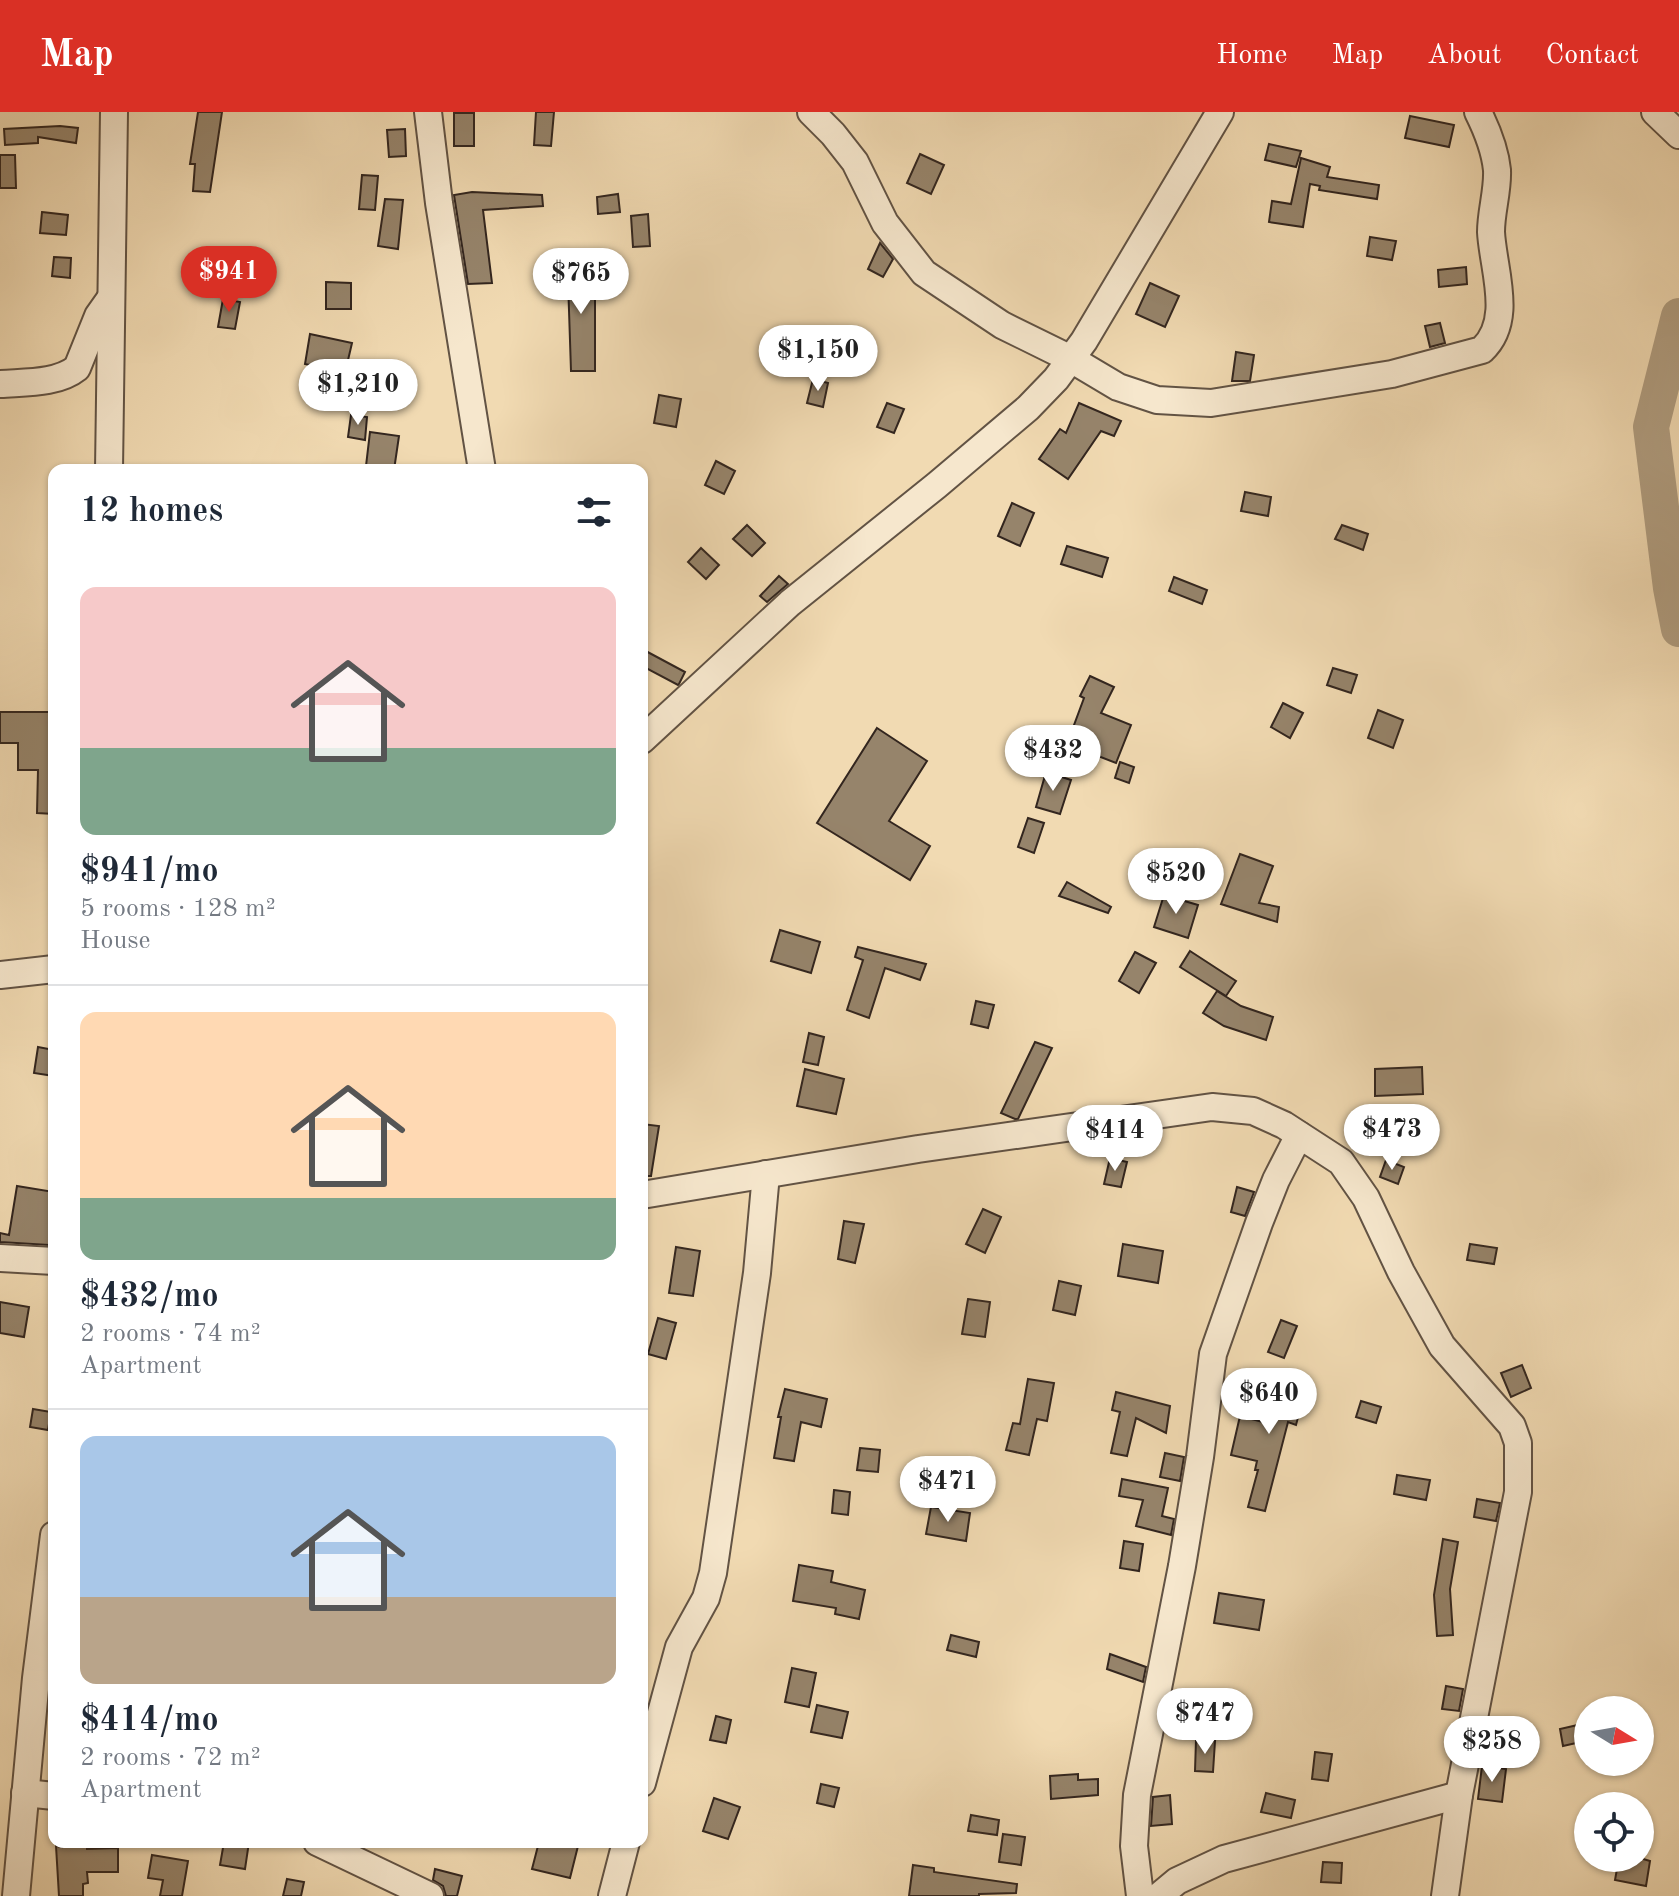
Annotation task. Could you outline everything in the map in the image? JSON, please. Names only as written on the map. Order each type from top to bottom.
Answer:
[{"type":"street","points":[[109,464],[114,112]]},
{"type":"street","points":[[428,112],[439,203],[481,464]]},
{"type":"street","points":[[811,112],[855,162],[885,223],[924,273],[1002,325],[1071,359],[1118,387],[1157,400],[1211,403],[1392,374],[1482,350],[1495,333],[1499,291],[1491,236],[1497,171],[1490,141],[1478,112]]},
{"type":"street","points":[[648,734],[790,603],[1028,408],[1056,379],[1220,112]]},
{"type":"street","points":[[1655,112],[1679,135]]},
{"type":"street","points":[[0,384],[71,374],[77,368],[98,316],[112,296]]},
{"type":"street","points":[[0,975],[48,970]]},
{"type":"street","points":[[648,1194],[918,1149],[1212,1107],[1253,1111],[1341,1162],[1366,1198],[1401,1272],[1442,1346],[1512,1426],[1518,1443],[1518,1492],[1459,1795],[1445,1896]]},
{"type":"street","points":[[1140,1896],[1134,1846],[1137,1795],[1182,1566],[1203,1442],[1213,1354],[1234,1288],[1276,1180],[1299,1135]]},
{"type":"street","points":[[648,1761],[679,1647],[706,1598],[713,1573],[757,1273],[766,1174]]},
{"type":"street","points":[[0,1258],[48,1261]]},
{"type":"street","points":[[16,1896],[48,1583]]},
{"type":"street","points":[[25,1793],[48,1795]]},
{"type":"street","points":[[1159,1896],[1177,1881],[1224,1859],[1459,1795]]},
{"type":"street","points":[[330,1848],[430,1896]]},
{"type":"street","points":[[612,1896],[624,1848]]},
{"type":"building","points":[[198,112],[222,112],[210,192],[193,191],[195,164],[190,164]]},
{"type":"building","points":[[536,112],[554,112],[551,146],[534,145]]},
{"type":"building","points":[[454,113],[474,113],[474,146],[454,146]]},
{"type":"building","points":[[1410,116],[1454,125],[1449,147],[1405,138]]},
{"type":"building","points":[[78,128],[76,143],[38,137],[38,143],[5,145],[4,129]]},
{"type":"building","points":[[405,129],[406,156],[389,157],[387,130]]},
{"type":"building","points":[[1269,144],[1301,151],[1296,167],[1265,160]]},
{"type":"building","points":[[920,154],[944,165],[931,194],[907,183]]},
{"type":"building","points":[[0,155],[15,155],[16,188],[0,188]]},
{"type":"building","points":[[1301,158],[1330,167],[1327,177],[1379,185],[1377,199],[1319,190],[1320,186],[1310,184],[1303,227],[1269,222],[1272,201],[1291,204]]},
{"type":"building","points":[[362,175],[378,176],[375,210],[359,209]]},
{"type":"building","points":[[472,192],[542,195],[543,206],[483,210],[492,283],[468,284],[454,195]]},
{"type":"building","points":[[618,194],[620,212],[598,214],[597,197]]},
{"type":"building","points":[[385,199],[403,200],[398,249],[378,246]]},
{"type":"building","points":[[42,212],[68,215],[66,235],[40,233]]},
{"type":"building","points":[[648,214],[650,246],[633,247],[631,216]]},
{"type":"building","points":[[1370,237],[1396,241],[1392,260],[1367,256]]},
{"type":"building","points":[[880,243],[893,259],[883,277],[868,269]]},
{"type":"building","points":[[570,253],[589,256],[582,298],[595,297],[595,371],[571,371],[568,280],[565,280]]},
{"type":"building","points":[[54,257],[71,258],[70,278],[52,276]]},
{"type":"building","points":[[1466,267],[1467,284],[1439,287],[1438,270]]},
{"type":"building","points":[[326,282],[351,283],[351,309],[326,309]]},
{"type":"building","points":[[1150,283],[1179,296],[1165,327],[1136,314]]},
{"type":"building","points":[[223,299],[240,302],[235,329],[218,327]]},
{"type":"building","points":[[1440,323],[1445,343],[1430,347],[1425,326]]},
{"type":"building","points":[[310,334],[352,343],[345,373],[305,364]]},
{"type":"building","points":[[1236,352],[1254,355],[1250,381],[1232,381]]},
{"type":"building","points":[[813,379],[828,383],[823,407],[807,403]]},
{"type":"building","points":[[659,395],[681,399],[676,427],[654,423]]},
{"type":"building","points":[[887,403],[904,409],[894,433],[877,427]]},
{"type":"building","points":[[1079,403],[1121,421],[1114,436],[1101,431],[1068,479],[1039,459],[1060,429],[1066,433]]},
{"type":"building","points":[[351,415],[367,417],[365,440],[348,437]]},
{"type":"building","points":[[370,432],[399,436],[395,464],[366,464]]},
{"type":"building","points":[[716,461],[735,471],[724,494],[705,485]]},
{"type":"building","points":[[1245,492],[1271,497],[1268,516],[1241,511]]},
{"type":"building","points":[[1012,503],[1034,513],[1020,546],[998,536]]},
{"type":"building","points":[[747,525],[765,543],[752,556],[733,539]]},
{"type":"building","points":[[1342,525],[1368,534],[1363,550],[1335,539]]},
{"type":"building","points":[[1067,546],[1108,558],[1102,577],[1061,564]]},
{"type":"building","points":[[701,548],[719,565],[706,579],[688,562]]},
{"type":"building","points":[[779,576],[788,584],[767,602],[760,596]]},
{"type":"building","points":[[1174,577],[1207,590],[1202,604],[1169,591]]},
{"type":"building","points":[[648,652],[685,672],[678,685],[648,669]]},
{"type":"building","points":[[1333,668],[1357,675],[1351,693],[1327,685]]},
{"type":"building","points":[[1090,676],[1114,687],[1101,713],[1131,725],[1116,763],[1067,744],[1084,698],[1080,696]]},
{"type":"building","points":[[1283,703],[1303,713],[1290,738],[1271,727]]},
{"type":"building","points":[[1378,710],[1403,720],[1393,748],[1368,738]]},
{"type":"building","points":[[0,712],[48,712],[48,814],[37,813],[38,770],[18,770],[18,743],[0,743]]},
{"type":"building","points":[[877,728],[927,761],[889,821],[930,846],[910,880],[817,823]]},
{"type":"building","points":[[1120,762],[1134,767],[1129,783],[1115,778]]},
{"type":"building","points":[[1046,772],[1071,780],[1060,814],[1036,807]]},
{"type":"building","points":[[1028,818],[1044,823],[1034,853],[1018,847]]},
{"type":"building","points":[[1240,854],[1273,866],[1259,903],[1279,907],[1277,922],[1221,904]]},
{"type":"building","points":[[1067,882],[1111,907],[1108,913],[1059,896]]},
{"type":"building","points":[[1164,895],[1198,905],[1188,938],[1154,927]]},
{"type":"building","points":[[780,930],[820,942],[811,973],[771,961]]},
{"type":"building","points":[[858,947],[926,964],[920,980],[885,968],[869,1018],[847,1010],[863,960],[855,957]]},
{"type":"building","points":[[1190,951],[1236,981],[1226,996],[1180,967]]},
{"type":"building","points":[[1135,952],[1156,963],[1139,993],[1119,981]]},
{"type":"building","points":[[1217,991],[1241,1006],[1273,1017],[1266,1040],[1224,1026],[1203,1013]]},
{"type":"building","points":[[976,1001],[994,1005],[988,1028],[971,1024]]},
{"type":"building","points":[[809,1033],[824,1037],[818,1065],[803,1062]]},
{"type":"building","points":[[1035,1042],[1052,1048],[1018,1119],[1015,1119],[1001,1113]]},
{"type":"building","points":[[38,1047],[48,1049],[48,1075],[34,1073]]},
{"type":"building","points":[[1422,1067],[1423,1094],[1375,1096],[1375,1069]]},
{"type":"building","points":[[805,1069],[844,1079],[836,1114],[797,1106]]},
{"type":"building","points":[[648,1125],[659,1126],[651,1176],[648,1176]]},
{"type":"building","points":[[1110,1158],[1127,1162],[1121,1187],[1104,1184]]},
{"type":"building","points":[[1386,1160],[1404,1167],[1398,1184],[1380,1177]]},
{"type":"building","points":[[17,1186],[48,1191],[48,1245],[0,1242],[0,1233],[9,1235]]},
{"type":"building","points":[[1237,1187],[1254,1192],[1245,1216],[1231,1212]]},
{"type":"building","points":[[983,1209],[1001,1217],[985,1253],[966,1244]]},
{"type":"building","points":[[844,1221],[864,1224],[855,1263],[838,1259]]},
{"type":"building","points":[[1123,1244],[1163,1251],[1158,1283],[1118,1276]]},
{"type":"building","points":[[1470,1244],[1497,1248],[1494,1264],[1467,1260]]},
{"type":"building","points":[[676,1247],[700,1251],[693,1296],[669,1293]]},
{"type":"building","points":[[1059,1281],[1081,1286],[1075,1315],[1053,1310]]},
{"type":"building","points":[[968,1299],[990,1302],[985,1337],[962,1334]]},
{"type":"building","points":[[0,1302],[29,1307],[24,1337],[0,1333]]},
{"type":"building","points":[[658,1318],[676,1323],[666,1359],[648,1354]]},
{"type":"building","points":[[1281,1320],[1297,1326],[1284,1358],[1268,1352]]},
{"type":"building","points":[[1522,1365],[1531,1388],[1511,1397],[1501,1373]]},
{"type":"building","points":[[1276,1375],[1307,1383],[1296,1425],[1288,1422],[1265,1511],[1248,1507],[1258,1470],[1255,1470],[1257,1461],[1231,1455],[1240,1416],[1263,1422]]},
{"type":"building","points":[[1028,1379],[1054,1383],[1047,1421],[1037,1419],[1029,1455],[1006,1450],[1013,1423],[1020,1424]]},
{"type":"building","points":[[785,1389],[827,1399],[821,1427],[801,1422],[794,1461],[774,1458],[781,1417],[778,1417]]},
{"type":"building","points":[[1116,1392],[1170,1406],[1166,1433],[1136,1418],[1127,1456],[1111,1453],[1120,1412],[1112,1410]]},
{"type":"building","points":[[1361,1401],[1381,1407],[1376,1423],[1356,1417]]},
{"type":"building","points":[[33,1409],[48,1412],[48,1430],[30,1427]]},
{"type":"building","points":[[860,1448],[880,1450],[878,1472],[857,1470]]},
{"type":"building","points":[[1165,1453],[1184,1457],[1180,1481],[1160,1477]]},
{"type":"building","points":[[1397,1475],[1430,1480],[1426,1500],[1394,1494]]},
{"type":"building","points":[[1122,1479],[1168,1488],[1162,1516],[1174,1519],[1171,1535],[1136,1526],[1143,1500],[1119,1496]]},
{"type":"building","points":[[834,1490],[850,1492],[848,1515],[832,1513]]},
{"type":"building","points":[[1477,1499],[1500,1503],[1496,1521],[1474,1517]]},
{"type":"building","points":[[931,1507],[970,1513],[966,1541],[926,1534]]},
{"type":"building","points":[[1443,1539],[1458,1542],[1450,1589],[1453,1635],[1437,1636],[1434,1595]]},
{"type":"building","points":[[1124,1541],[1143,1544],[1139,1571],[1120,1568]]},
{"type":"building","points":[[799,1565],[833,1571],[831,1582],[865,1590],[859,1619],[835,1614],[836,1608],[793,1601]]},
{"type":"building","points":[[1219,1593],[1264,1600],[1259,1630],[1214,1623]]},
{"type":"building","points":[[951,1635],[979,1642],[976,1657],[947,1650]]},
{"type":"building","points":[[1110,1654],[1146,1667],[1143,1682],[1107,1669]]},
{"type":"building","points":[[792,1668],[816,1673],[809,1707],[785,1702]]},
{"type":"building","points":[[1446,1686],[1463,1689],[1459,1711],[1442,1709]]},
{"type":"building","points":[[817,1705],[848,1712],[842,1738],[811,1732]]},
{"type":"building","points":[[716,1716],[731,1720],[726,1743],[710,1740]]},
{"type":"building","points":[[1574,1726],[1574,1744],[1563,1746],[1560,1729]]},
{"type":"building","points":[[1196,1740],[1215,1741],[1213,1772],[1195,1771]]},
{"type":"building","points":[[1315,1752],[1332,1754],[1328,1781],[1312,1779]]},
{"type":"building","points":[[1482,1766],[1506,1769],[1502,1802],[1478,1799]]},
{"type":"building","points":[[1078,1774],[1078,1780],[1098,1779],[1098,1795],[1051,1799],[1050,1776]]},
{"type":"building","points":[[821,1784],[839,1788],[834,1807],[817,1803]]},
{"type":"building","points":[[1266,1793],[1295,1800],[1291,1818],[1261,1812]]},
{"type":"building","points":[[1170,1795],[1172,1824],[1151,1826],[1153,1797]]},
{"type":"building","points":[[714,1798],[740,1807],[728,1839],[703,1831]]},
{"type":"building","points":[[971,1815],[999,1820],[997,1835],[968,1831]]},
{"type":"building","points":[[1003,1834],[1025,1837],[1021,1865],[999,1862]]},
{"type":"building","points":[[56,1848],[118,1848],[118,1872],[87,1872],[88,1883],[83,1884],[83,1896],[59,1896]]},
{"type":"building","points":[[223,1848],[248,1848],[245,1869],[220,1865]]},
{"type":"building","points":[[537,1848],[578,1848],[570,1878],[532,1869]]},
{"type":"building","points":[[152,1855],[188,1861],[182,1896],[160,1896],[163,1880],[148,1878]]},
{"type":"building","points":[[1323,1862],[1342,1863],[1341,1883],[1321,1882]]},
{"type":"building","points":[[913,1865],[934,1868],[934,1872],[1017,1884],[1016,1893],[909,1896]]},
{"type":"building","points":[[435,1869],[462,1876],[457,1896],[446,1896],[443,1886],[433,1880]]},
{"type":"building","points":[[1616,1872],[1648,1872],[1646,1886],[1615,1880]]},
{"type":"building","points":[[287,1879],[304,1882],[301,1896],[283,1896]]},
{"type":"waterway","points":[[1679,316],[1651,427],[1679,629]]}]
